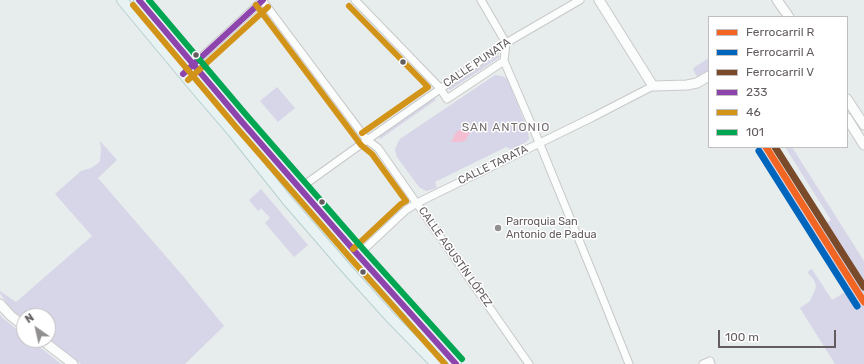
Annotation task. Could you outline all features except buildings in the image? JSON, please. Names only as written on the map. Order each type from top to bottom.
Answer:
[{"type":"main road","points":[[122,0],[345,267],[390,317],[436,364]]},
{"type":"main road","points":[[139,0],[242,122],[358,255],[456,364]]},
{"type":"main road","points":[[599,0],[653,86]]},
{"type":"main road","points":[[777,0],[788,16]]},
{"type":"main road","name":"CALLE TARATA","points":[[653,86],[687,85],[697,83],[708,77]]},
{"type":"main road","points":[[848,101],[864,125]]},
{"type":"main road","points":[[848,120],[864,145]]},
{"type":"main road","points":[[0,304],[10,316],[16,320]]},
{"type":"main road","points":[[52,348],[73,364]]},
{"type":"street","points":[[183,74],[263,0]]},
{"type":"street","name":"CALLE AGUSTÍN LÓPEZ","points":[[263,0],[367,140],[378,148],[529,364]]},
{"type":"street","points":[[355,0],[440,88]]},
{"type":"street","points":[[481,0],[506,43],[504,61],[598,284],[628,364]]},
{"type":"street","name":"CALLE PUNATA","points":[[300,188],[506,43],[580,0]]},
{"type":"street","name":"CALLE PUNATA","points":[[440,88],[447,99],[504,61]]},
{"type":"street","name":"CALLE TARATA","points":[[358,255],[406,210],[417,203],[539,142],[594,117],[653,86]]},
{"type":"shaded area","points":[[498,55],[500,57],[450,90],[448,88]]},
{"type":"shaded area","points":[[708,59],[708,72],[697,77],[693,69]]},
{"type":"shaded area","points":[[495,75],[506,78],[509,82],[528,131],[529,139],[512,150],[506,147],[435,182],[437,188],[426,191],[419,187],[397,157],[395,150],[400,139]]},
{"type":"shaded area","points":[[277,87],[295,108],[278,122],[260,101]]},
{"type":"shaded area","points":[[435,98],[436,100],[380,139],[379,137]]},
{"type":"shaded area","points":[[462,129],[470,130],[466,140],[461,142],[451,142],[456,132]]},
{"type":"shaded area","points":[[100,141],[117,160],[98,178],[224,326],[185,364],[81,364],[56,344],[56,308],[16,308],[16,313],[10,309],[0,293],[0,291],[16,302],[92,236],[55,194],[81,171],[96,165],[100,161]]},
{"type":"shaded area","points":[[760,148],[769,148],[819,228],[831,220],[786,148],[793,148],[864,261],[864,364],[835,364],[800,308],[810,301],[815,290],[816,286],[814,280],[807,272],[812,269],[832,300],[845,292],[817,248],[821,245]]},
{"type":"shaded area","points":[[261,189],[308,245],[294,257],[265,223],[270,218],[261,208],[258,211],[249,200]]},
{"type":"shaded area","points":[[303,201],[328,232],[346,253],[301,202]]},
{"type":"shaded area","points":[[0,315],[16,329],[16,348],[41,348],[61,364],[0,364]]},
{"type":"rail line","name":"R","points":[[767,148],[864,302]]},
{"type":"rail line","name":"V","points":[[776,148],[864,287]]},
{"type":"rail line","name":"A","points":[[759,151],[857,306]]},
{"type":"transit line","name":"233","points":[[139,0],[242,122],[358,255],[456,364]]},
{"type":"transit line","name":"101","points":[[149,0],[248,117],[364,250],[462,359]]},
{"type":"transit line","name":"233","points":[[183,74],[263,0]]},
{"type":"transit line","name":"46","points":[[133,5],[236,127],[445,364]]},
{"type":"transit line","name":"46","points":[[256,5],[361,145],[372,154],[406,201],[353,249]]},
{"type":"transit line","name":"46","points":[[349,6],[428,87],[362,133]]},
{"type":"transit line","name":"46","points":[[188,80],[268,7]]},
{"type":"place","name":"Parroquia San Antonio de Padua","points":[[498,228]]},
{"type":"district","name":"SAN ANTONIO","points":[[506,128]]}]
